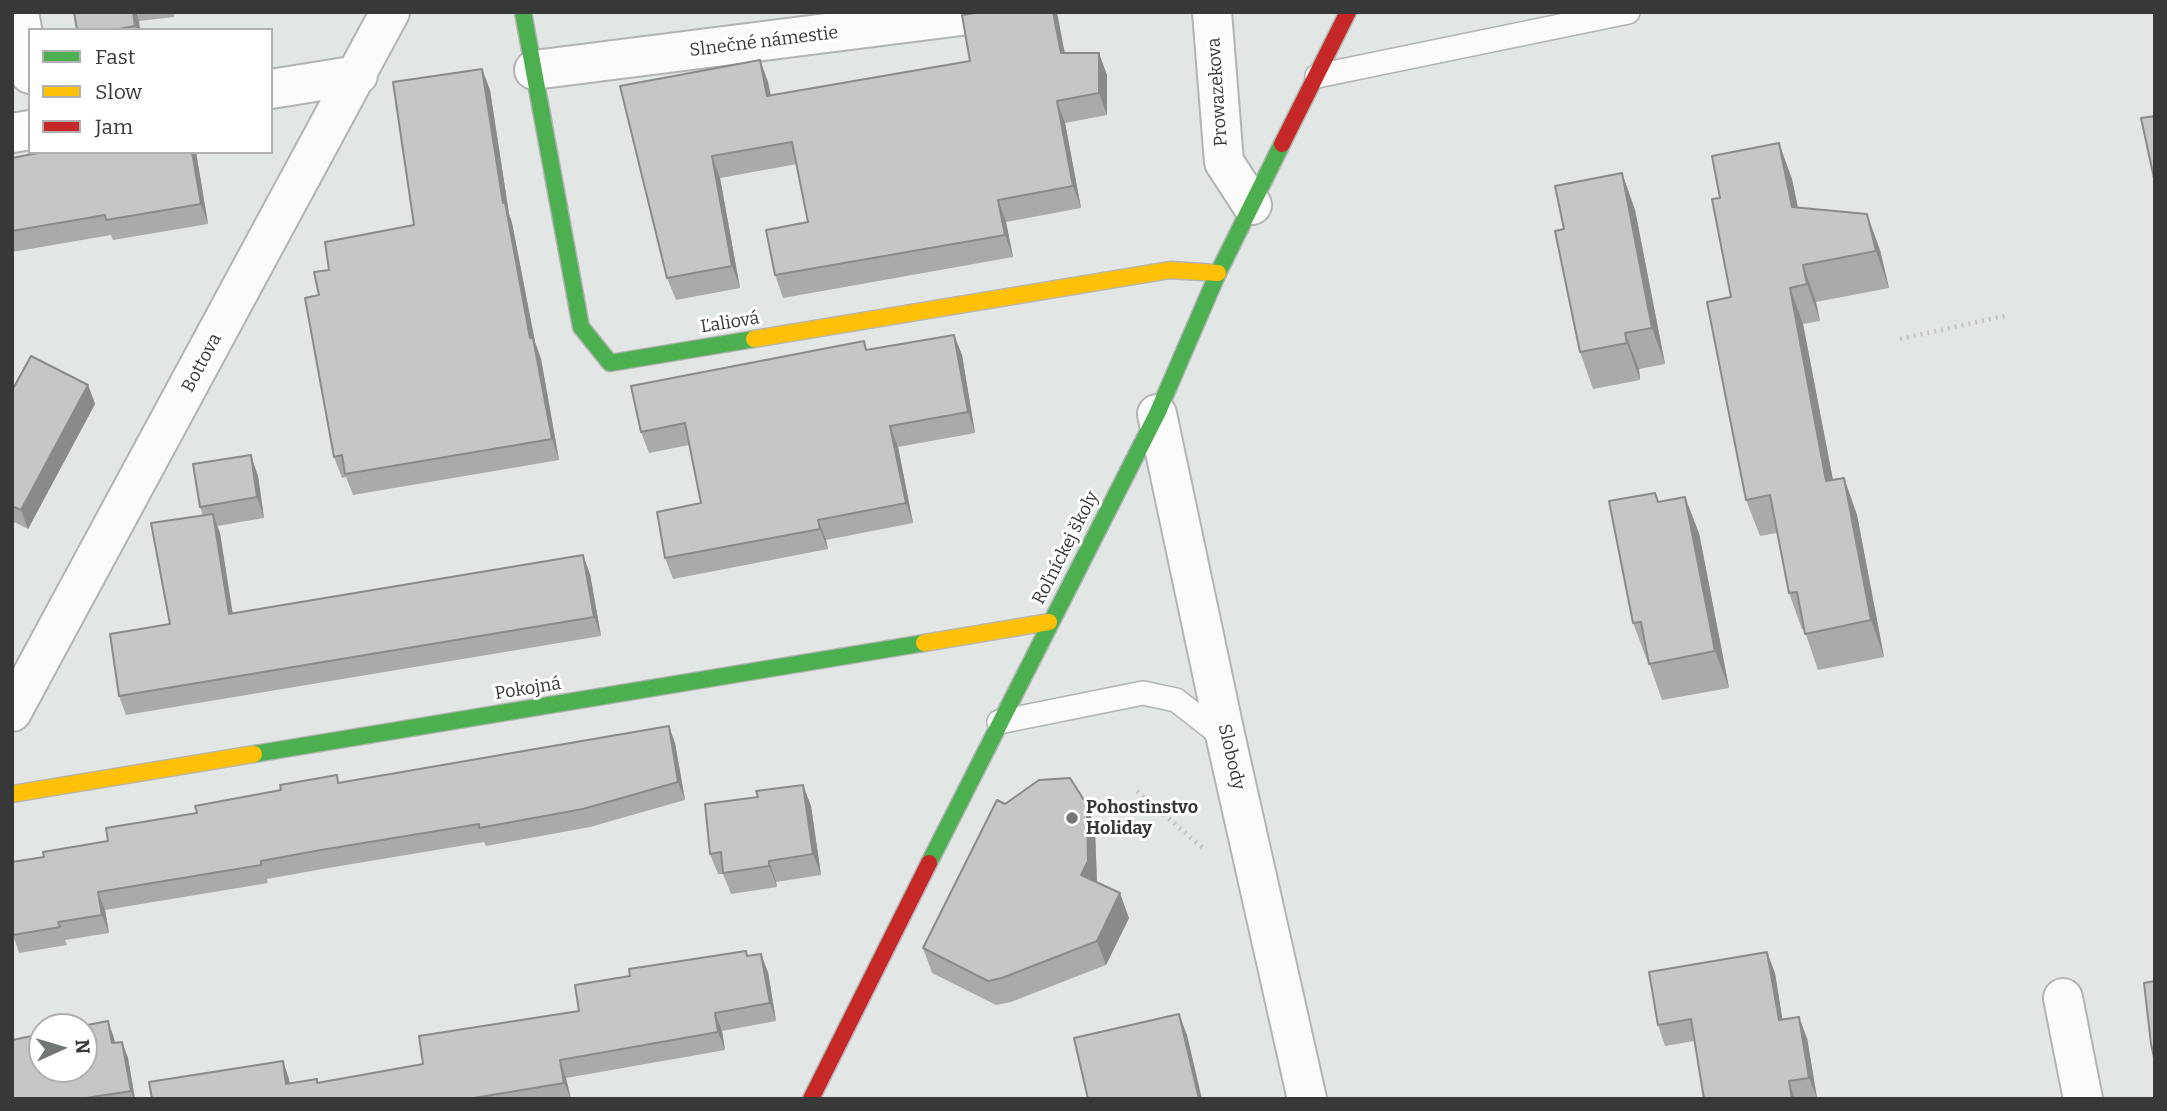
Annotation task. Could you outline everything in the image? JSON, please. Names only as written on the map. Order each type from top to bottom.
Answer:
[{"type":"street","points":[[19,12],[28,64]]},
{"type":"street","name":"Bottova","points":[[12,712],[390,12]]},
{"type":"street","name":"Ľaliová","points":[[523,12],[580,327],[610,363],[1170,270],[1217,273]]},
{"type":"street","name":"Slnečné námestie","points":[[534,70],[993,12]]},
{"type":"street","name":"Prowazekova","points":[[1212,12],[1223,162],[1252,205]]},
{"type":"street","name":"Roľníckej školy","points":[[811,1099],[1049,622],[1157,414],[1217,273],[1348,12]]},
{"type":"street","points":[[273,89],[358,75]]},
{"type":"street","name":"Slobody","points":[[1157,414],[1226,739],[1307,1099]]},
{"type":"street","name":"Pokojná","points":[[12,794],[1049,622]]},
{"type":"street","points":[[2063,999],[2083,1099]]},
{"type":"lane","points":[[1317,76],[1628,12]]},
{"type":"lane","points":[[999,722],[1143,692],[1176,700],[1226,739]]},
{"type":"path","points":[[1900,339],[2008,315]]},
{"type":"path","points":[[1137,791],[1206,851]]},
{"type":"building","points":[[74,12],[133,12],[135,26],[77,28]]},
{"type":"building","points":[[982,12],[1053,12],[1061,53],[1099,53],[1099,93],[1057,101],[1073,186],[998,200],[1005,235],[775,275],[766,230],[808,222],[792,142],[712,156],[732,266],[667,278],[620,86],[760,60],[767,96],[970,61],[962,15]]},
{"type":"building","points":[[482,69],[503,203],[505,202],[552,439],[345,474],[342,455],[334,457],[305,298],[319,295],[314,272],[329,270],[325,242],[414,225],[393,82]]},
{"type":"building","points":[[2155,116],[2155,183],[2141,118]]},
{"type":"building","points":[[1779,143],[1792,207],[1867,214],[1876,251],[1803,265],[1807,284],[1790,288],[1826,481],[1844,478],[1871,620],[1805,634],[1797,592],[1789,593],[1770,495],[1746,500],[1707,302],[1731,297],[1712,199],[1720,198],[1712,156]]},
{"type":"building","points":[[33,154],[192,154],[201,204],[106,220],[105,215],[12,231],[12,158]]},
{"type":"building","points":[[1622,173],[1652,328],[1625,333],[1627,343],[1580,352],[1555,231],[1564,229],[1555,186]]},
{"type":"building","points":[[954,335],[968,412],[890,426],[906,503],[818,520],[820,529],[665,558],[657,512],[701,503],[685,423],[641,432],[631,386],[864,341],[866,350]]},
{"type":"building","points":[[31,356],[88,385],[21,510],[12,506],[12,386],[14,387]]},
{"type":"building","points":[[251,455],[257,497],[200,507],[193,464]]},
{"type":"building","points":[[1655,493],[1658,502],[1685,497],[1715,651],[1649,664],[1641,622],[1633,623],[1609,501]]},
{"type":"building","points":[[213,514],[229,614],[583,555],[594,617],[119,696],[110,634],[170,624],[151,523]]},
{"type":"building","points":[[669,726],[678,782],[583,809],[479,828],[479,824],[321,850],[261,861],[261,865],[98,892],[102,915],[58,922],[60,927],[13,935],[12,862],[44,857],[43,852],[108,841],[106,828],[197,813],[195,806],[281,790],[280,785],[337,775],[338,783]]},
{"type":"building","points":[[1070,778],[1087,805],[1088,861],[1081,875],[1120,893],[1097,941],[988,981],[923,948],[997,800],[1005,804],[1039,780]]},
{"type":"building","points":[[803,785],[813,854],[769,861],[769,866],[723,873],[721,852],[710,854],[705,804],[758,797],[756,791]]},
{"type":"building","points":[[746,951],[747,956],[761,954],[770,1003],[715,1013],[718,1032],[560,1060],[564,1083],[468,1099],[152,1099],[149,1082],[283,1061],[286,1084],[317,1079],[317,1083],[423,1064],[419,1036],[579,1011],[575,985],[630,976],[629,969]]},
{"type":"building","points":[[1767,952],[1779,1020],[1799,1017],[1809,1078],[1789,1081],[1792,1099],[1704,1099],[1691,1019],[1658,1025],[1649,972]]},
{"type":"building","points":[[2155,981],[2155,1062],[2144,983]]},
{"type":"building","points":[[1179,1014],[1199,1099],[1088,1099],[1074,1038]]},
{"type":"building","points":[[108,1021],[112,1043],[122,1042],[131,1091],[80,1099],[12,1099],[12,1040],[28,1037],[28,1083],[98,1083],[98,1023]]},
{"type":"traffic: fast","points":[[523,12],[581,327],[610,363],[754,339]]},
{"type":"traffic: fast","points":[[929,863],[1157,414],[1218,273],[1282,144]]},
{"type":"traffic: fast","points":[[254,754],[924,643]]},
{"type":"traffic: slow","points":[[754,339],[1170,270],[1218,273]]},
{"type":"traffic: slow","points":[[924,643],[1049,622]]},
{"type":"traffic: slow","points":[[12,794],[254,754]]},
{"type":"traffic: jam","points":[[1282,144],[1348,12]]},
{"type":"traffic: jam","points":[[811,1099],[929,863]]},
{"type":"place","name":"Pohostinstvo Holiday","points":[[1072,818]]}]
